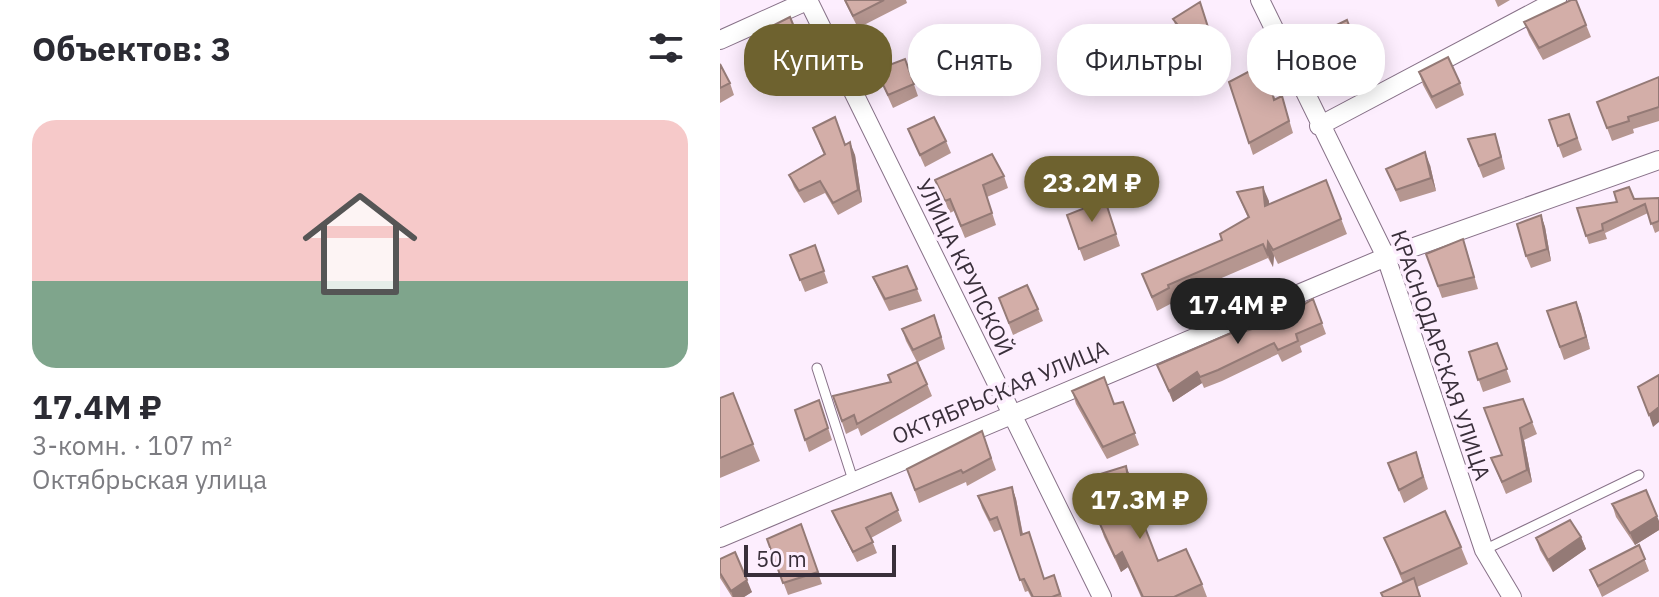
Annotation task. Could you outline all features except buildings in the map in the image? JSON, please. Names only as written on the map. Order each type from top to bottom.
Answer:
[{"type":"street","points":[[720,40],[808,0]]},
{"type":"street","name":"УЛИЦА КРУПСКОЙ","points":[[808,0],[1102,597]]},
{"type":"street","name":"КРАСНОДАРСКАЯ УЛИЦА","points":[[1260,0],[1319,126],[1386,257],[1484,550],[1512,597]]},
{"type":"street","points":[[1319,126],[1557,0]]},
{"type":"street","name":"ОКТЯБРЬСКАЯ УЛИЦА","points":[[720,538],[1010,413],[1386,257],[1659,160]]},
{"type":"lane","points":[[817,368],[853,480]]},
{"type":"lane","points":[[1484,550],[1639,475]]}]
